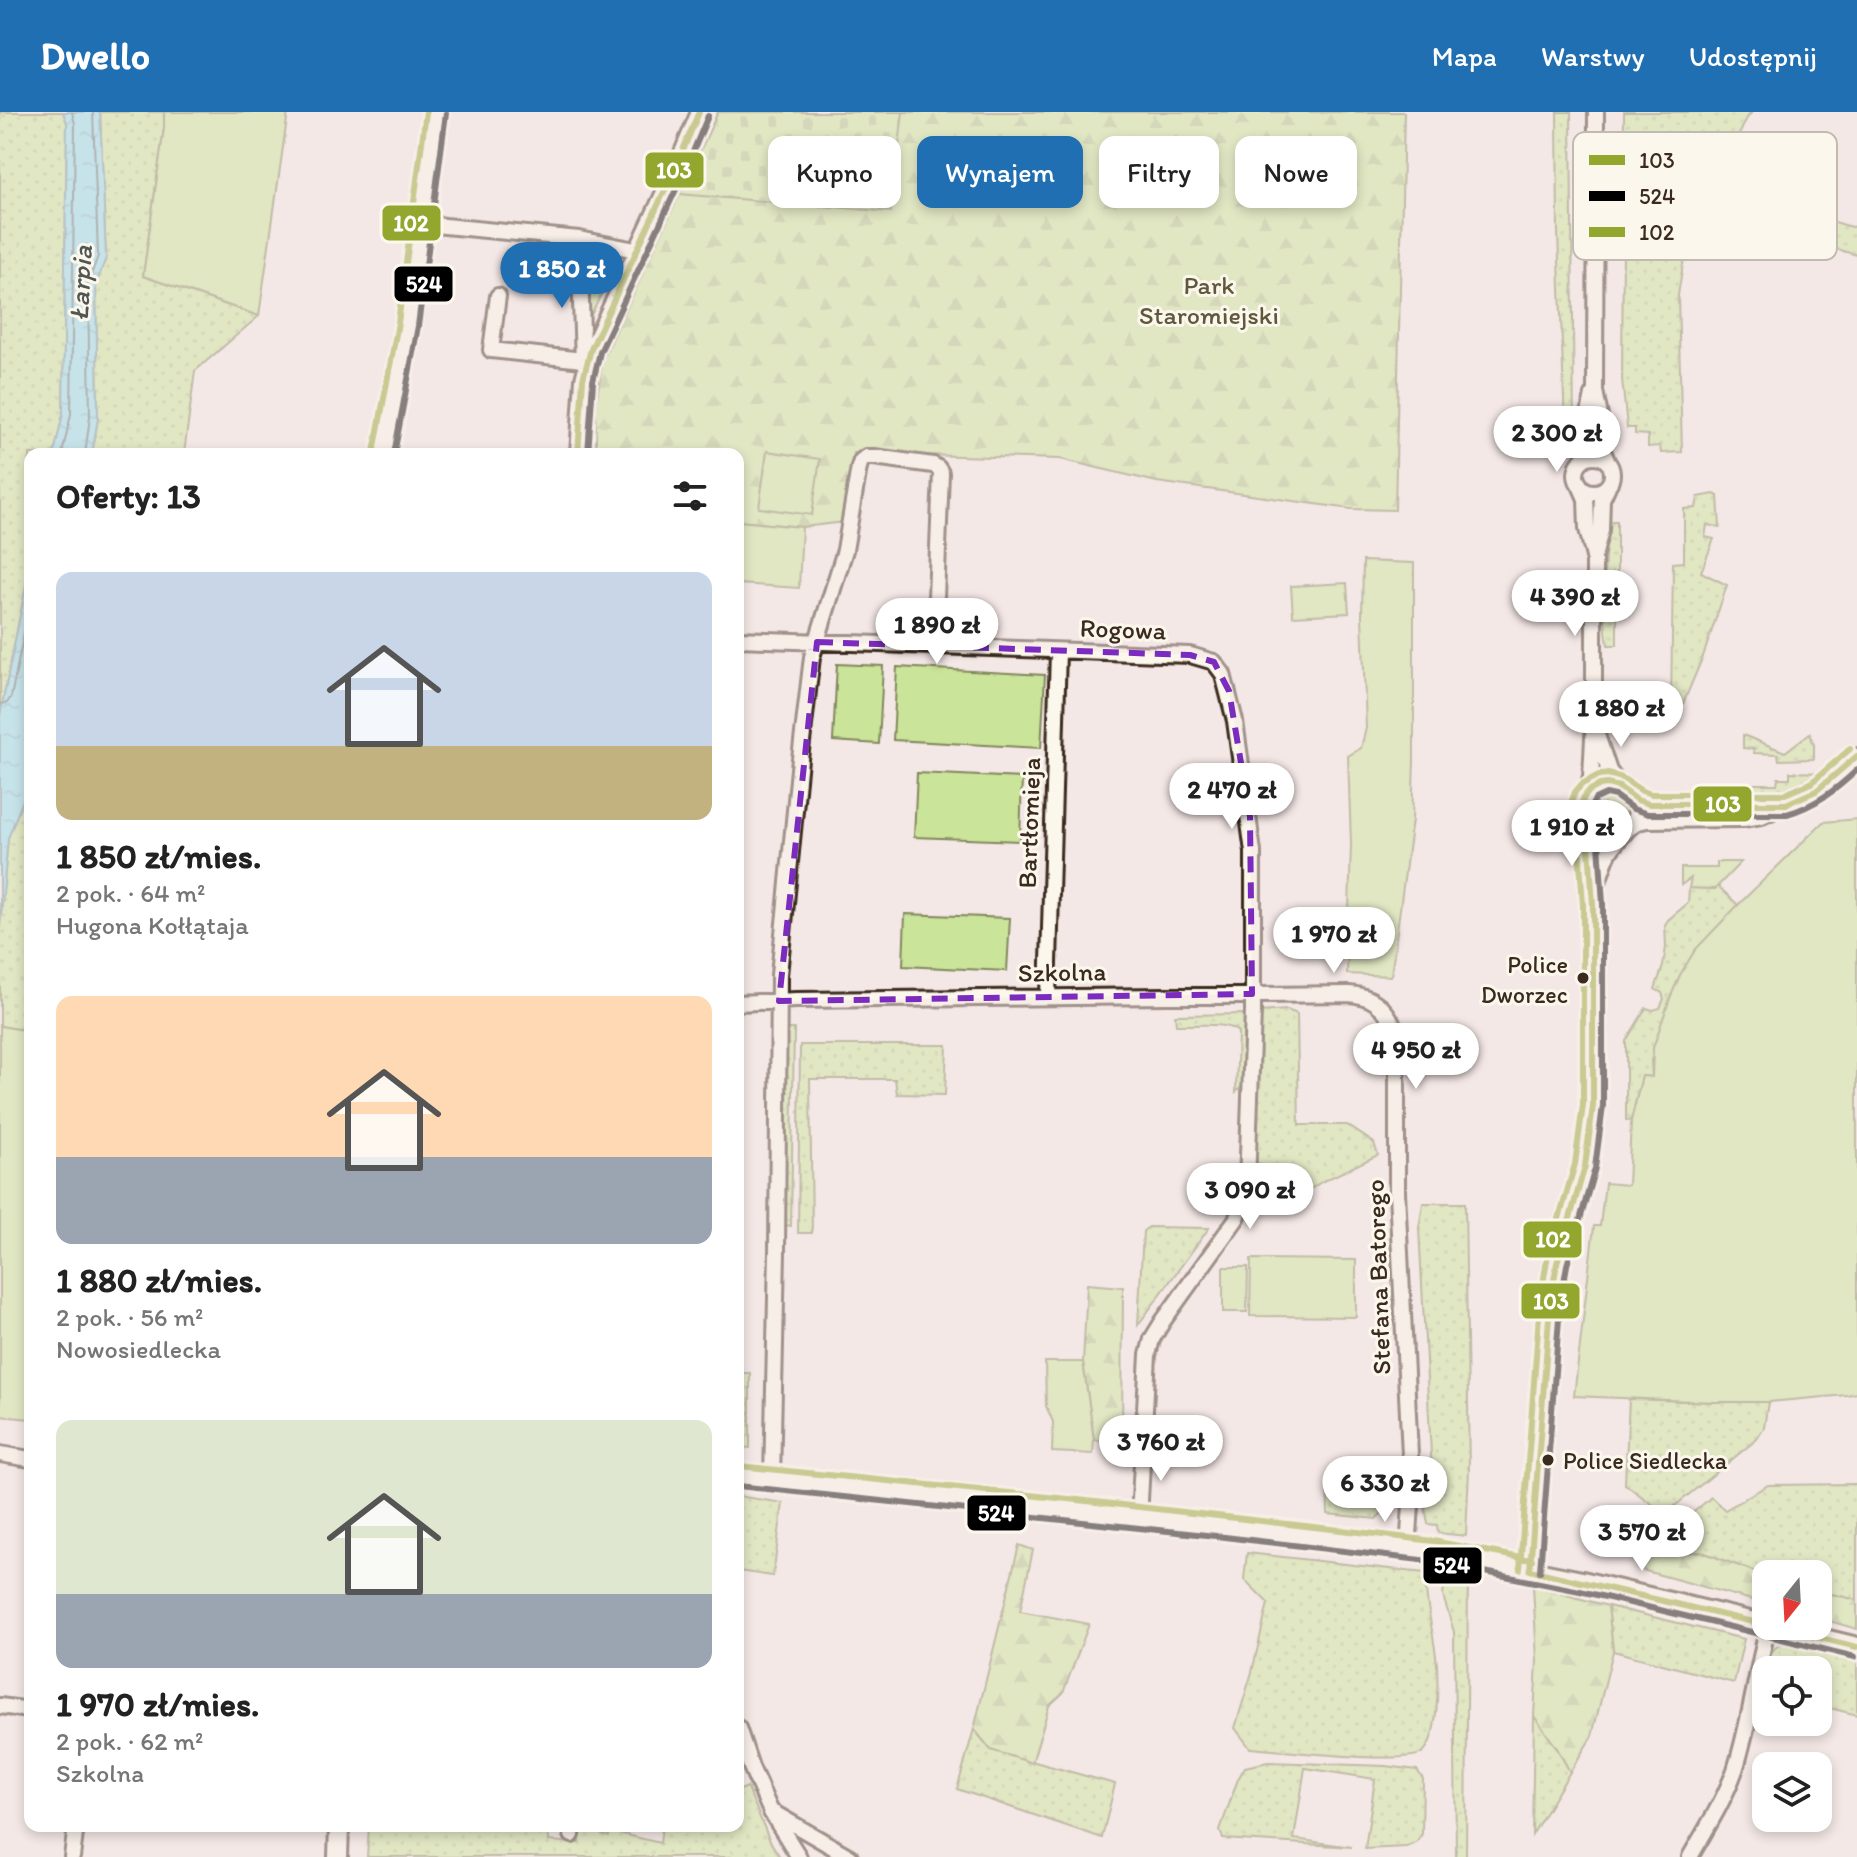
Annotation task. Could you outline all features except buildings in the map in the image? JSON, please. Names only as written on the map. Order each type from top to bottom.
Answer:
[{"type":"main road","points":[[385,448],[406,339],[436,112]]},
{"type":"main road","points":[[744,1477],[1408,1549],[1530,1570],[1752,1622]]},
{"type":"main road","points":[[1827,1640],[1857,1647]]},
{"type":"main road","points":[[338,1857],[339,1832]]},
{"type":"street","points":[[583,379],[591,349],[699,112]]},
{"type":"street","points":[[1596,112],[1596,132]]},
{"type":"street","points":[[423,223],[579,239],[636,250]]},
{"type":"street","points":[[578,448],[583,379],[579,239]]},
{"type":"street","points":[[1594,557],[1601,530],[1602,499],[1612,474],[1602,449],[1602,424],[1595,391],[1595,260]]},
{"type":"street","points":[[498,296],[491,350],[583,360]]},
{"type":"street","points":[[1530,1570],[1550,1304],[1557,1263],[1585,1166],[1592,1120],[1593,905],[1589,845],[1580,812],[1591,777],[1594,557],[1587,529],[1586,499],[1576,474],[1586,452],[1587,424],[1595,391]]},
{"type":"street","points":[[1580,463],[1594,456],[1608,463]]},
{"type":"street","points":[[772,1479],[779,975],[812,657],[845,550],[861,461],[866,457],[933,465],[941,473],[934,647]]},
{"type":"street","points":[[1579,483],[1591,492],[1608,486]]},
{"type":"street","name":"Rogowa","points":[[744,639],[1190,655],[1214,662],[1223,674],[1229,691],[1250,817],[1253,852],[1252,994]]},
{"type":"street","name":"Bartłomieja","points":[[1048,997],[1058,651]]},
{"type":"street","points":[[1582,823],[1589,833],[1599,839],[1611,839],[1627,831],[1635,812],[1627,792],[1607,766],[1594,719]]},
{"type":"street","points":[[1593,905],[1605,863],[1614,845],[1640,821],[1748,819],[1765,815],[1821,788],[1857,756]]},
{"type":"street","points":[[1584,797],[1592,789],[1615,785],[1637,800],[1651,804],[1793,803]]},
{"type":"street","points":[[1139,1518],[1148,1355],[1152,1339],[1237,1218],[1245,1195],[1248,1179],[1252,994]]},
{"type":"street","name":"Szkolna","points":[[744,1003],[1353,994],[1367,997],[1382,1007]]},
{"type":"street","name":"Stefana Batorego","points":[[1382,1007],[1392,1020],[1397,1040],[1397,1192],[1411,1475],[1408,1549]]},
{"type":"street","points":[[0,1454],[24,1458]]},
{"type":"street","points":[[1690,1857],[1725,1795],[1734,1772],[1765,1640]]},
{"type":"street","points":[[0,1706],[24,1709]]},
{"type":"street","points":[[744,1746],[771,1812],[799,1857]]},
{"type":"street","points":[[771,1812],[850,1857]]},
{"type":"street","points":[[72,1857],[75,1832]]},
{"type":"highlighted area","points":[[817,642],[1190,655],[1214,662],[1229,691],[1250,817],[1252,994],[779,1001]]},
{"type":"green space","points":[[0,112],[63,112],[67,123],[63,414],[55,448],[24,448],[24,596],[0,716]]},
{"type":"green space","points":[[100,112],[164,112],[143,276],[259,316],[195,371],[185,448],[93,448],[98,418],[96,283],[106,258]]},
{"type":"green space","points":[[164,112],[288,112],[259,316],[143,276]]},
{"type":"green space","name":"Park Staromiejski","points":[[718,112],[1404,112],[1395,510],[1351,509],[1157,482],[1060,459],[854,453],[845,522],[802,527],[744,522],[744,448],[596,448],[596,404],[603,359]]},
{"type":"green space","points":[[718,112],[903,112],[900,136],[768,136],[768,202],[680,194]]},
{"type":"green space","points":[[1557,112],[1571,112],[1574,428],[1565,427]]},
{"type":"green space","points":[[1624,112],[1752,112],[1740,132],[1624,132]]},
{"type":"green space","points":[[844,208],[891,208],[891,212]]},
{"type":"green space","points":[[1837,223],[1857,226],[1857,255],[1837,249]]},
{"type":"green space","points":[[590,260],[609,264],[612,273],[590,317],[587,314]]},
{"type":"green space","points":[[1623,260],[1685,260],[1678,295],[1682,452],[1661,453],[1660,446],[1648,447],[1648,435],[1635,434],[1635,428],[1627,428],[1622,379]]},
{"type":"green space","points":[[767,451],[820,459],[812,515],[759,508]]},
{"type":"green space","points":[[1718,496],[1720,527],[1707,525],[1705,537],[1714,539],[1701,572],[1727,585],[1683,704],[1671,706],[1673,563],[1684,562],[1684,509],[1696,508],[1698,497]]},
{"type":"green space","points":[[1608,521],[1617,521],[1617,645],[1608,645],[1604,614]]},
{"type":"green space","points":[[744,522],[802,527],[799,588],[744,584]]},
{"type":"green space","points":[[1363,561],[1414,563],[1412,820],[1391,976],[1347,974],[1351,844],[1348,756],[1361,748],[1366,728]]},
{"type":"green space","points":[[1347,583],[1349,613],[1293,616],[1291,586]]},
{"type":"green space","points":[[837,664],[883,666],[879,744],[833,741]]},
{"type":"green space","points":[[897,667],[1045,675],[1041,748],[893,740]]},
{"type":"green space","points":[[1810,733],[1814,759],[1779,760],[1778,754],[1754,753],[1754,749],[1743,748],[1743,735],[1785,752]]},
{"type":"green space","points":[[1790,772],[1825,773],[1793,789],[1758,798],[1670,799],[1670,790],[1741,790],[1741,784],[1777,784],[1778,778],[1790,778]]},
{"type":"green space","points":[[917,773],[1022,778],[1020,841],[914,837]]},
{"type":"green space","points":[[1607,794],[1620,799],[1625,812],[1620,825],[1607,830],[1594,825],[1589,812],[1594,799]]},
{"type":"green space","points":[[24,797],[24,1030],[0,1026],[0,925],[8,838]]},
{"type":"green space","points":[[1857,819],[1857,1393],[1768,1402],[1574,1396],[1594,1226],[1600,1226],[1605,1183],[1628,1185],[1631,1121],[1642,1076],[1652,1077],[1653,1048],[1680,975],[1695,950],[1823,822]]},
{"type":"green space","points":[[1717,862],[1741,862],[1715,889],[1689,888],[1691,878],[1681,885],[1681,868],[1717,868]]},
{"type":"green space","points":[[1718,886],[1738,905],[1651,1060],[1652,1077],[1642,1076],[1631,1121],[1626,1120],[1626,1041],[1646,1008],[1660,1008],[1664,999],[1662,993],[1655,989],[1663,966],[1665,926],[1688,903],[1689,888],[1715,889]]},
{"type":"green space","points":[[905,914],[1010,918],[1007,971],[903,966]]},
{"type":"green space","points":[[1287,1010],[1297,1014],[1299,1125],[1347,1125],[1374,1143],[1378,1155],[1305,1193],[1297,1175],[1254,1184],[1259,1012]]},
{"type":"green space","points":[[1249,1014],[1247,1082],[1236,1092],[1238,1032],[1218,1025],[1176,1025],[1175,1015]]},
{"type":"green space","points":[[0,1026],[24,1030],[24,1418],[0,1416]]},
{"type":"green space","points":[[787,1029],[794,1029],[791,1226],[785,1225]]},
{"type":"green space","points":[[800,1045],[947,1045],[945,1095],[897,1094],[895,1079],[810,1079],[812,1233],[798,1233]]},
{"type":"green space","points":[[1423,1203],[1465,1203],[1469,1470],[1466,1536],[1438,1533],[1437,1525],[1428,1524],[1423,1495],[1433,1493],[1419,1228]]},
{"type":"green space","points":[[1149,1227],[1209,1228],[1138,1325],[1143,1231]]},
{"type":"green space","points":[[1251,1259],[1356,1260],[1356,1317],[1250,1316]]},
{"type":"green space","points":[[1223,1267],[1248,1267],[1247,1312],[1223,1312]]},
{"type":"green space","points":[[1087,1284],[1123,1287],[1122,1443],[1094,1440],[1083,1362]]},
{"type":"green space","points":[[1045,1362],[1083,1362],[1094,1440],[1093,1454],[1052,1452],[1053,1422],[1046,1406]]},
{"type":"green space","points":[[744,1373],[750,1373],[750,1448],[744,1448]]},
{"type":"green space","points":[[1629,1399],[1768,1402],[1764,1428],[1757,1439],[1665,1514],[1625,1484]]},
{"type":"green space","points":[[1327,1477],[1393,1481],[1393,1502],[1376,1519],[1328,1514]]},
{"type":"green space","points":[[1857,1484],[1857,1600],[1832,1594],[1832,1560],[1752,1560],[1752,1571],[1702,1552],[1646,1554],[1711,1497],[1725,1510],[1768,1485]]},
{"type":"green space","points":[[744,1497],[783,1503],[773,1576],[744,1572]]},
{"type":"green space","points":[[1019,1545],[1033,1550],[1020,1611],[1089,1624],[1063,1693],[1049,1706],[1032,1763],[991,1750],[974,1729]]},
{"type":"green space","points":[[1702,1552],[1752,1571],[1752,1600],[1642,1570],[1646,1554]]},
{"type":"green space","points":[[1247,1553],[1425,1573],[1437,1685],[1432,1736],[1422,1753],[1392,1758],[1250,1748],[1235,1728],[1268,1603],[1244,1579]]},
{"type":"green space","points":[[1445,1575],[1468,1578],[1466,1857],[1456,1857],[1454,1632],[1443,1596]]},
{"type":"green space","points":[[1533,1586],[1608,1606],[1613,1651],[1592,1736],[1570,1772],[1534,1716],[1537,1660]]},
{"type":"green space","points":[[1597,1593],[1739,1627],[1748,1634],[1593,1596]]},
{"type":"green space","points":[[1832,1594],[1857,1600],[1857,1629],[1832,1622]]},
{"type":"green space","points":[[1608,1606],[1744,1639],[1734,1683],[1613,1651]]},
{"type":"green space","points":[[1795,1640],[1857,1655],[1857,1715],[1832,1709],[1832,1656],[1770,1656],[1779,1645]]},
{"type":"green space","points":[[1534,1716],[1570,1772],[1532,1835]]},
{"type":"green space","points":[[974,1729],[991,1750],[1115,1784],[1102,1838],[957,1789]]},
{"type":"green space","points":[[1268,1762],[1417,1770],[1423,1779],[1422,1834],[1416,1843],[1406,1847],[1365,1849],[1375,1779],[1305,1768],[1294,1839],[1352,1847],[1223,1839],[1220,1830],[1245,1767]]},
{"type":"green space","points":[[747,1787],[780,1857],[367,1857],[369,1832],[548,1832],[549,1841],[579,1843],[580,1832],[601,1832],[609,1836],[610,1832],[614,1832],[660,1843],[661,1832],[744,1832],[744,1788]]},
{"type":"water","name":"Łarpia","points":[[63,112],[100,112],[106,258],[96,284],[98,418],[93,448],[55,448],[63,414],[67,123]]},
{"type":"water","points":[[24,596],[24,797],[8,838],[0,925],[0,716]]},
{"type":"transit line","name":"102","points":[[375,448],[398,323],[426,112]]},
{"type":"transit line","name":"103","points":[[578,448],[583,379],[591,349],[699,112]]},
{"type":"transit line","name":"524","points":[[395,448],[418,326],[446,113]]},
{"type":"transit line","name":"524","points":[[588,448],[593,381],[600,352],[708,116]]},
{"type":"transit line","name":"102","points":[[1520,1569],[1540,1302],[1547,1260],[1575,1164],[1583,1105],[1583,905],[1579,847],[1571,822],[1570,806],[1575,792],[1582,784],[1608,774],[1651,794],[1785,794],[1811,783],[1850,749]]},
{"type":"transit line","name":"103","points":[[1530,1570],[1550,1304],[1557,1263],[1585,1166],[1593,1106],[1593,905],[1589,845],[1581,820],[1580,808],[1584,797],[1589,791],[1607,784],[1619,787],[1637,800],[1649,804],[1786,804],[1816,791],[1857,756]]},
{"type":"transit line","name":"524","points":[[1540,1571],[1560,1305],[1567,1265],[1595,1168],[1603,1106],[1603,904],[1599,843],[1590,809],[1595,799],[1606,794],[1648,814],[1787,814],[1825,796],[1857,770]]},
{"type":"transit line","name":"102","points":[[744,1467],[1358,1532],[1433,1541],[1532,1560]]},
{"type":"transit line","name":"524","points":[[744,1487],[1429,1561],[1580,1591],[1752,1632]]},
{"type":"transit line","name":"103","points":[[1530,1570],[1752,1622]]},
{"type":"transit line","name":"524","points":[[1785,1640],[1855,1657]]},
{"type":"transit line","name":"103","points":[[1828,1640],[1857,1647]]},
{"type":"place","name":"Police Dworzec","points":[[1583,978]]},
{"type":"place","name":"Police Siedlecka","points":[[1548,1460]]}]
